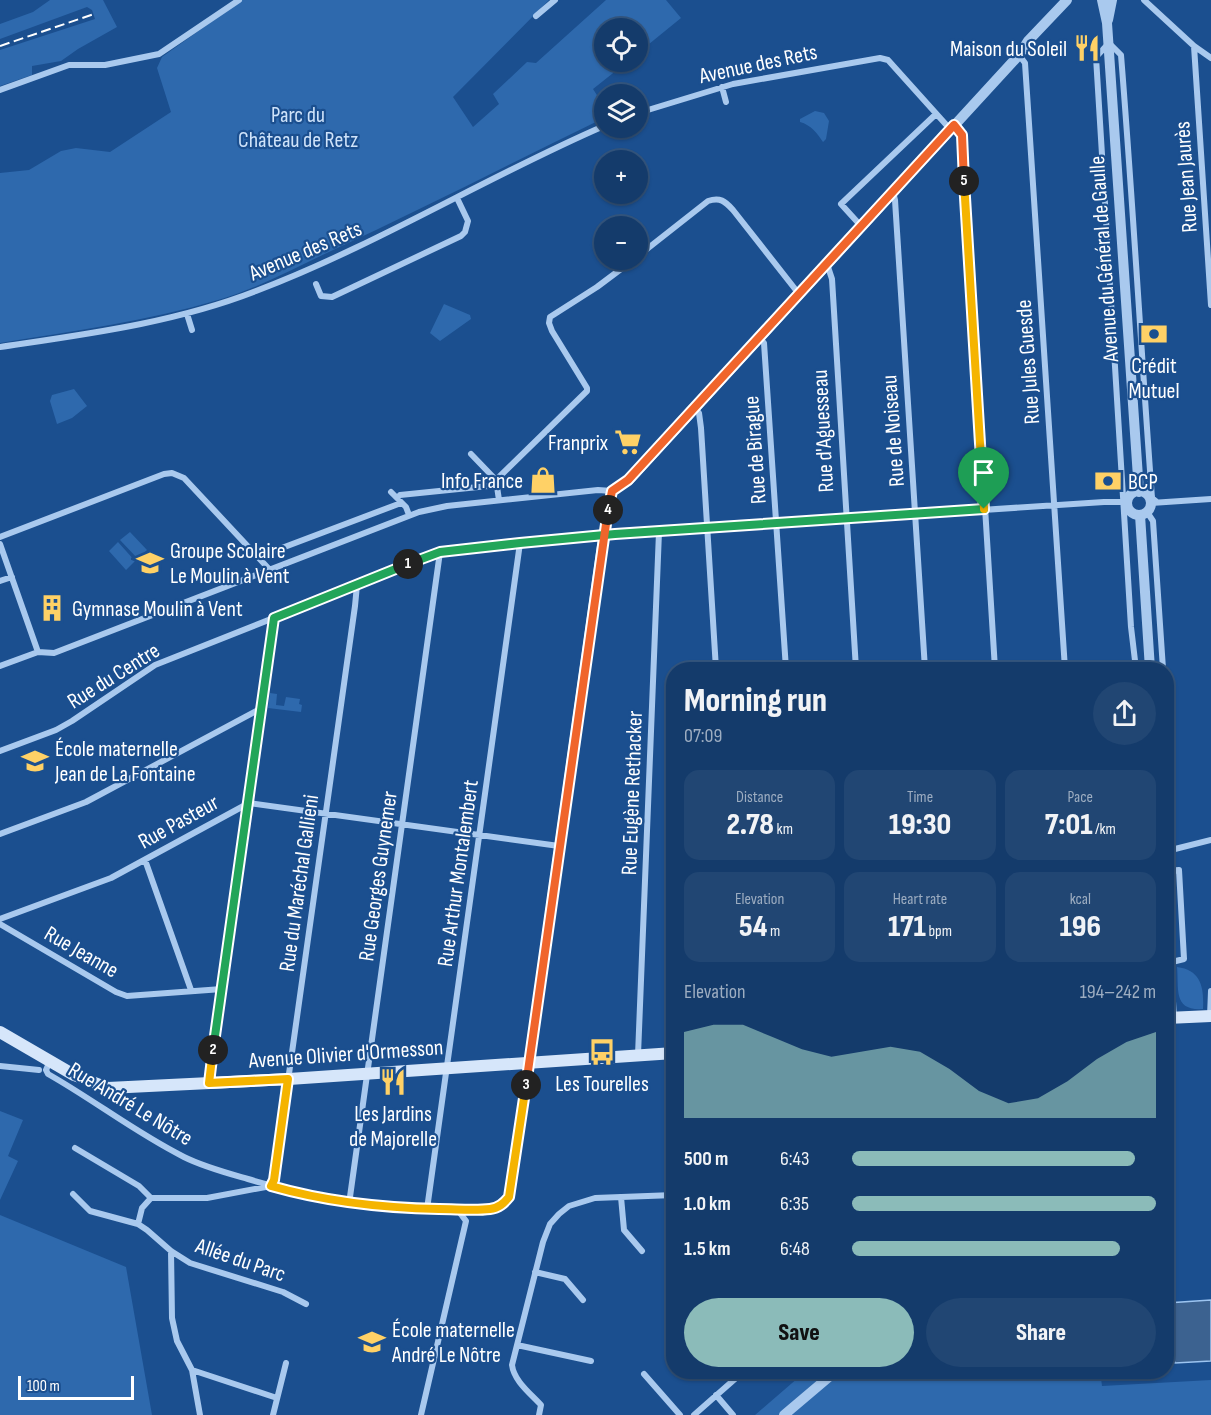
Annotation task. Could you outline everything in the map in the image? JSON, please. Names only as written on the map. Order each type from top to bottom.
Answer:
[{"type":"main road","points":[[1174,1018],[1210,1016]]},
{"type":"main road","name":"Avenue Olivier d'Ormesson","points":[[0,1032],[74,1075],[108,1089],[666,1053]]},
{"type":"street","points":[[0,90],[63,66],[105,65],[159,54],[239,0]]},
{"type":"street","points":[[536,16],[555,0]]},
{"type":"street","points":[[0,666],[38,652],[54,653],[433,507],[598,490],[612,491],[628,480],[760,338],[1067,0]]},
{"type":"street","name":"Avenue du Général de Gaulle","points":[[1102,0],[1109,43],[1139,492]]},
{"type":"street","name":"Avenue du Général de Gaulle","points":[[1107,23],[1112,0]]},
{"type":"street","points":[[1144,0],[1194,46],[1211,58]]},
{"type":"street","points":[[1135,662],[1131,627],[1126,502],[1096,57],[1109,43],[1121,55],[1133,195],[1152,498],[1149,508],[1152,521],[1162,662]]},
{"type":"street","name":"Rue Jean Jaurès","points":[[1194,46],[1211,305]]},
{"type":"street","name":"Rue Jules Guesde","points":[[1019,55],[1025,63],[1065,662]]},
{"type":"street","name":"Avenue des Rets","points":[[648,110],[722,87],[880,58],[888,60],[936,114]]},
{"type":"street","points":[[722,87],[726,102]]},
{"type":"street","points":[[861,226],[841,204],[936,114],[962,135],[995,662]]},
{"type":"street","name":"Avenue des Rets","points":[[0,347],[123,328],[187,314],[256,291],[384,235],[594,131]]},
{"type":"street","name":"Rue de Noiseau","points":[[892,192],[895,200],[925,662]]},
{"type":"street","points":[[315,284],[321,296],[332,297],[461,236],[465,232],[468,221],[457,198]]},
{"type":"street","points":[[648,248],[708,201],[715,198],[721,199],[799,294]]},
{"type":"street","name":"Rue d'Aguesseau","points":[[827,264],[832,279],[856,662]]},
{"type":"street","points":[[258,557],[399,500],[400,495],[497,483],[587,391],[552,332],[550,317],[620,270]]},
{"type":"street","points":[[187,314],[192,330]]},
{"type":"street","name":"Rue de Birague","points":[[760,338],[764,343],[786,662]]},
{"type":"street","points":[[695,408],[699,412],[701,428],[716,662]]},
{"type":"street","points":[[471,454],[497,483],[499,500]]},
{"type":"street","points":[[0,537],[164,474],[172,473],[184,478],[269,570]]},
{"type":"street","points":[[529,1062],[612,491]]},
{"type":"street","points":[[391,492],[409,515]]},
{"type":"street","points":[[1126,502],[1132,494],[1139,492],[1149,496],[1150,662]]},
{"type":"street","points":[[1126,502],[1130,511],[1211,499]]},
{"type":"street","name":"Rue du Centre","points":[[0,751],[56,730],[155,665],[440,552],[520,543],[707,528],[984,509],[1126,502]]},
{"type":"street","name":"Rue Eugène Rethacker","points":[[639,1054],[659,532]]},
{"type":"street","name":"Rue Arthur Montalembert","points":[[427,1209],[520,543]]},
{"type":"street","points":[[0,544],[38,652]]},
{"type":"street","name":"Rue Georges Guynemer","points":[[349,1204],[440,552]]},
{"type":"street","points":[[0,581],[12,577]]},
{"type":"street","name":"Rue du Maréchal Gallieni","points":[[271,1186],[274,1180],[357,585]]},
{"type":"street","points":[[209,1083],[274,618]]},
{"type":"street","points":[[0,834],[86,802],[262,708]]},
{"type":"street","name":"Rue Pasteur","points":[[0,919],[111,878],[249,803],[559,846]]},
{"type":"street","points":[[1174,849],[1211,840]]},
{"type":"street","points":[[145,860],[191,990]]},
{"type":"street","points":[[1174,870],[1179,870],[1184,959],[1174,962]]},
{"type":"street","name":"Rue Jeanne","points":[[0,924],[127,996],[222,989]]},
{"type":"street","points":[[1210,1016],[1211,991]]},
{"type":"street","name":"Rue André Le Nôtre","points":[[50,1061],[46,1070],[48,1074],[161,1145],[186,1158],[304,1196],[349,1204],[427,1209],[491,1209],[502,1205],[509,1197],[529,1062]]},
{"type":"street","points":[[0,1066],[39,1070]]},
{"type":"street","points":[[75,1148],[139,1186],[151,1198],[207,1198],[271,1186]]},
{"type":"street","name":"Allée du Parc","points":[[73,1194],[90,1211],[138,1224],[171,1251],[190,1263],[283,1292],[306,1304]]},
{"type":"street","points":[[539,1415],[541,1405],[513,1372],[512,1365],[545,1234],[550,1224],[569,1206],[595,1198],[666,1195]]},
{"type":"street","points":[[621,1197],[624,1230],[642,1251]]},
{"type":"street","points":[[138,1224],[142,1208],[151,1198]]},
{"type":"street","points":[[421,1415],[466,1221],[457,1209]]},
{"type":"street","points":[[171,1251],[172,1318],[177,1341],[192,1370],[200,1415]]},
{"type":"street","points":[[535,1272],[565,1279],[583,1300]]},
{"type":"street","points":[[517,1345],[591,1361]]},
{"type":"street","points":[[273,1415],[286,1363]]},
{"type":"street","points":[[192,1370],[277,1398]]},
{"type":"street","points":[[644,1374],[680,1415]]},
{"type":"street","points":[[694,1415],[735,1379]]},
{"type":"street","points":[[784,1415],[827,1379]]},
{"type":"street","points":[[716,1395],[733,1415]]},
{"type":"green space","points":[[50,0],[103,0],[117,27],[61,61],[32,66],[32,75],[0,86],[0,50],[95,19],[92,10],[87,7],[0,39],[0,24],[33,12]]},
{"type":"green space","name":"Parc du Château de Retz","points":[[242,0],[549,0],[453,97],[473,127],[499,104],[493,94],[527,62],[536,63],[606,0],[666,0],[681,18],[648,45],[648,18],[594,18],[594,72],[614,72],[599,84],[594,84],[594,123],[400,219],[261,284],[218,300],[137,320],[0,343],[0,173],[29,170],[61,151],[76,148],[110,152],[171,112],[157,68],[162,57]]},
{"type":"green space","points":[[815,111],[824,113],[829,121],[826,139],[823,142],[811,127],[800,122],[800,119]]},
{"type":"green space","points":[[444,304],[470,315],[471,319],[440,341],[430,333]]},
{"type":"green space","points":[[74,389],[87,406],[72,418],[57,424],[50,401],[52,395]]},
{"type":"green space","points":[[130,532],[147,550],[138,559],[120,540]]},
{"type":"green space","points":[[118,542],[135,561],[126,570],[109,551]]},
{"type":"green space","points":[[270,693],[277,694],[276,705],[284,706],[286,697],[300,699],[301,712],[268,708]]},
{"type":"green space","points":[[1177,967],[1192,972],[1200,982],[1203,1009],[1193,1009],[1182,1003],[1178,991]]},
{"type":"green space","points":[[0,1111],[23,1120],[8,1156],[18,1161],[0,1200]]},
{"type":"green space","points":[[0,1215],[126,1267],[152,1415],[0,1415]]},
{"type":"green space","points":[[797,1379],[1101,1379],[1102,1386],[1211,1380],[1211,1415],[755,1415]]},
{"type":"shaded area","points":[[1211,1300],[1211,1361],[1175,1363],[1174,1303]]},
{"type":"railway","points":[[0,46],[94,14]]},
{"type":"place","name":"Maison du Soleil","points":[[1087,48]]},
{"type":"place","name":"Crédit Mutuel","points":[[1154,334]]},
{"type":"place","name":"Franprix","points":[[628,442]]},
{"type":"place","name":"Info France","points":[[543,480]]},
{"type":"place","name":"BCP","points":[[1108,481]]},
{"type":"place","name":"Groupe Scolaire Le Moulin à Vent","points":[[150,563]]},
{"type":"place","name":"Gymnase Moulin à Vent","points":[[52,608]]},
{"type":"place","name":"École maternelle Jean de La Fontaine","points":[[35,761]]},
{"type":"place","name":"Les Tourelles","points":[[602,1052]]},
{"type":"place","name":"Les Jardins de Majorelle","points":[[393,1082]]},
{"type":"place","name":"École maternelle André Le Nôtre","points":[[372,1342]]},
{"type":"route","points":[[984,509],[615,534],[604,536],[440,552],[274,618],[209,1083],[288,1079],[274,1180],[271,1186],[304,1196],[388,1208],[491,1209],[502,1205],[509,1197],[602,546],[604,536],[608,507],[612,491],[628,480],[954,125],[962,135],[984,509]]}]
